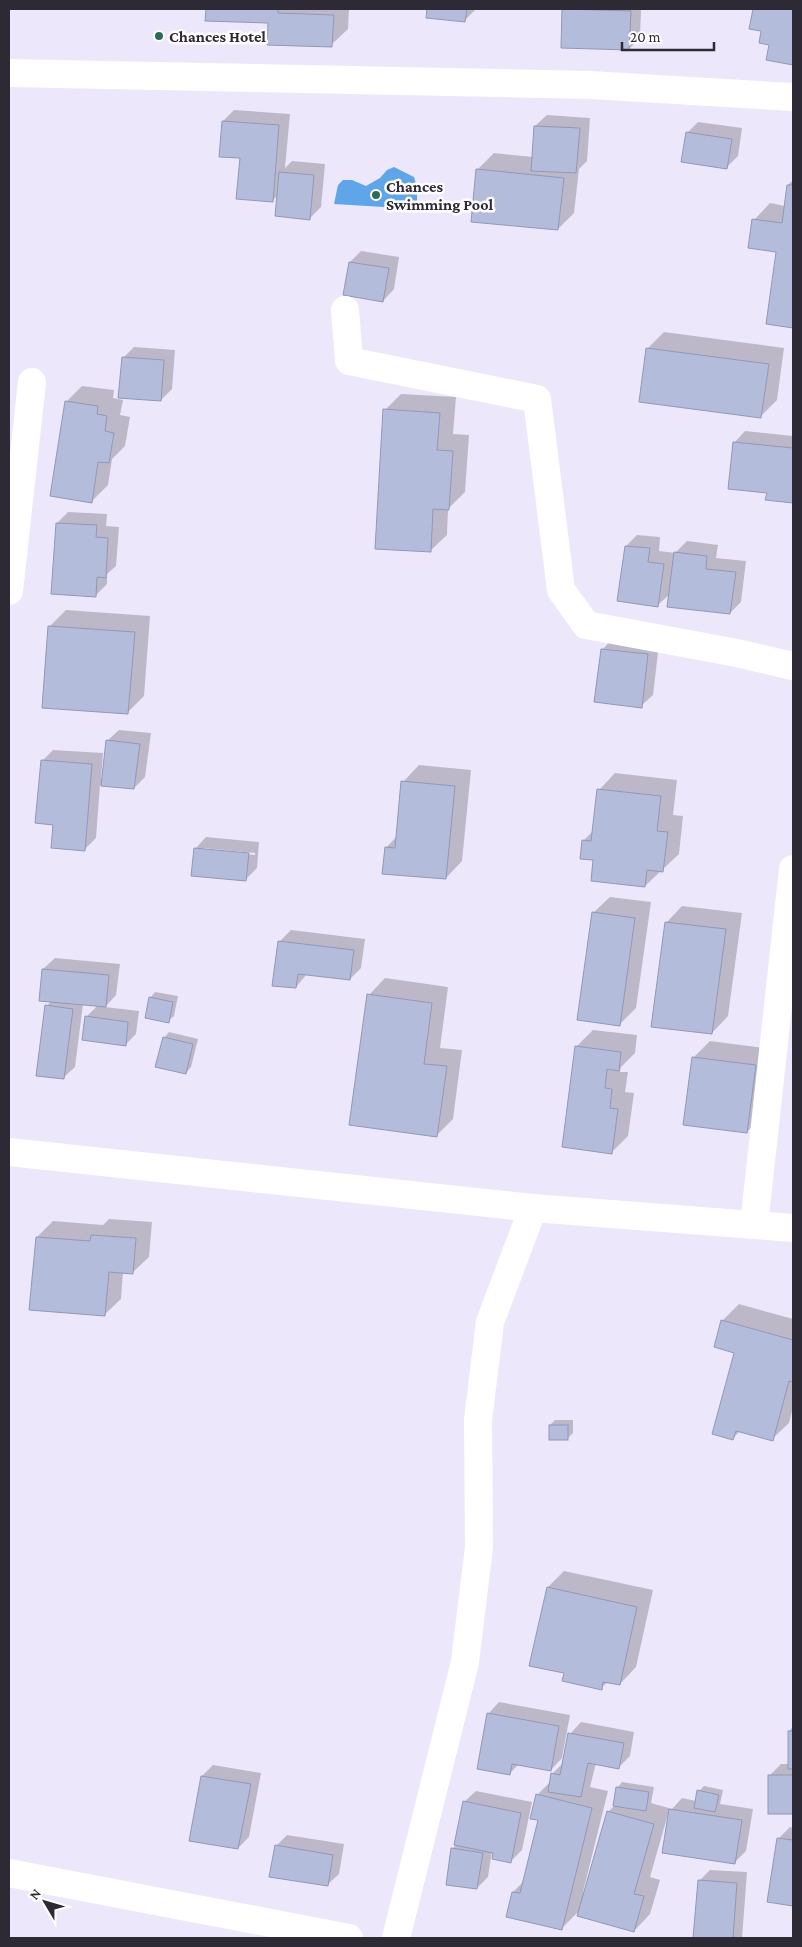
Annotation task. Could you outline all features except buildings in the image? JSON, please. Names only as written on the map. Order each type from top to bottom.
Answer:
[{"type":"street","points":[[9,73],[590,85],[793,97]]},
{"type":"street","points":[[346,310],[349,361],[537,399],[560,590],[586,625],[737,653],[793,666]]},
{"type":"street","points":[[9,590],[32,382]]},
{"type":"street","points":[[754,1225],[793,869]]},
{"type":"street","points":[[9,1152],[533,1208],[793,1228]]},
{"type":"street","points":[[396,1938],[465,1662],[479,1547],[478,1420],[490,1322],[533,1208]]},
{"type":"street","points":[[9,1873],[349,1938]]},
{"type":"water","name":"Chances Swimming Pool","points":[[394,167],[414,177],[417,187],[417,209],[334,204],[338,185],[343,180],[352,180],[366,186]]},
{"type":"place","name":"Chances Hotel","points":[[159,36]]},
{"type":"place","name":"Chances Swimming Pool","points":[[376,195]]}]
